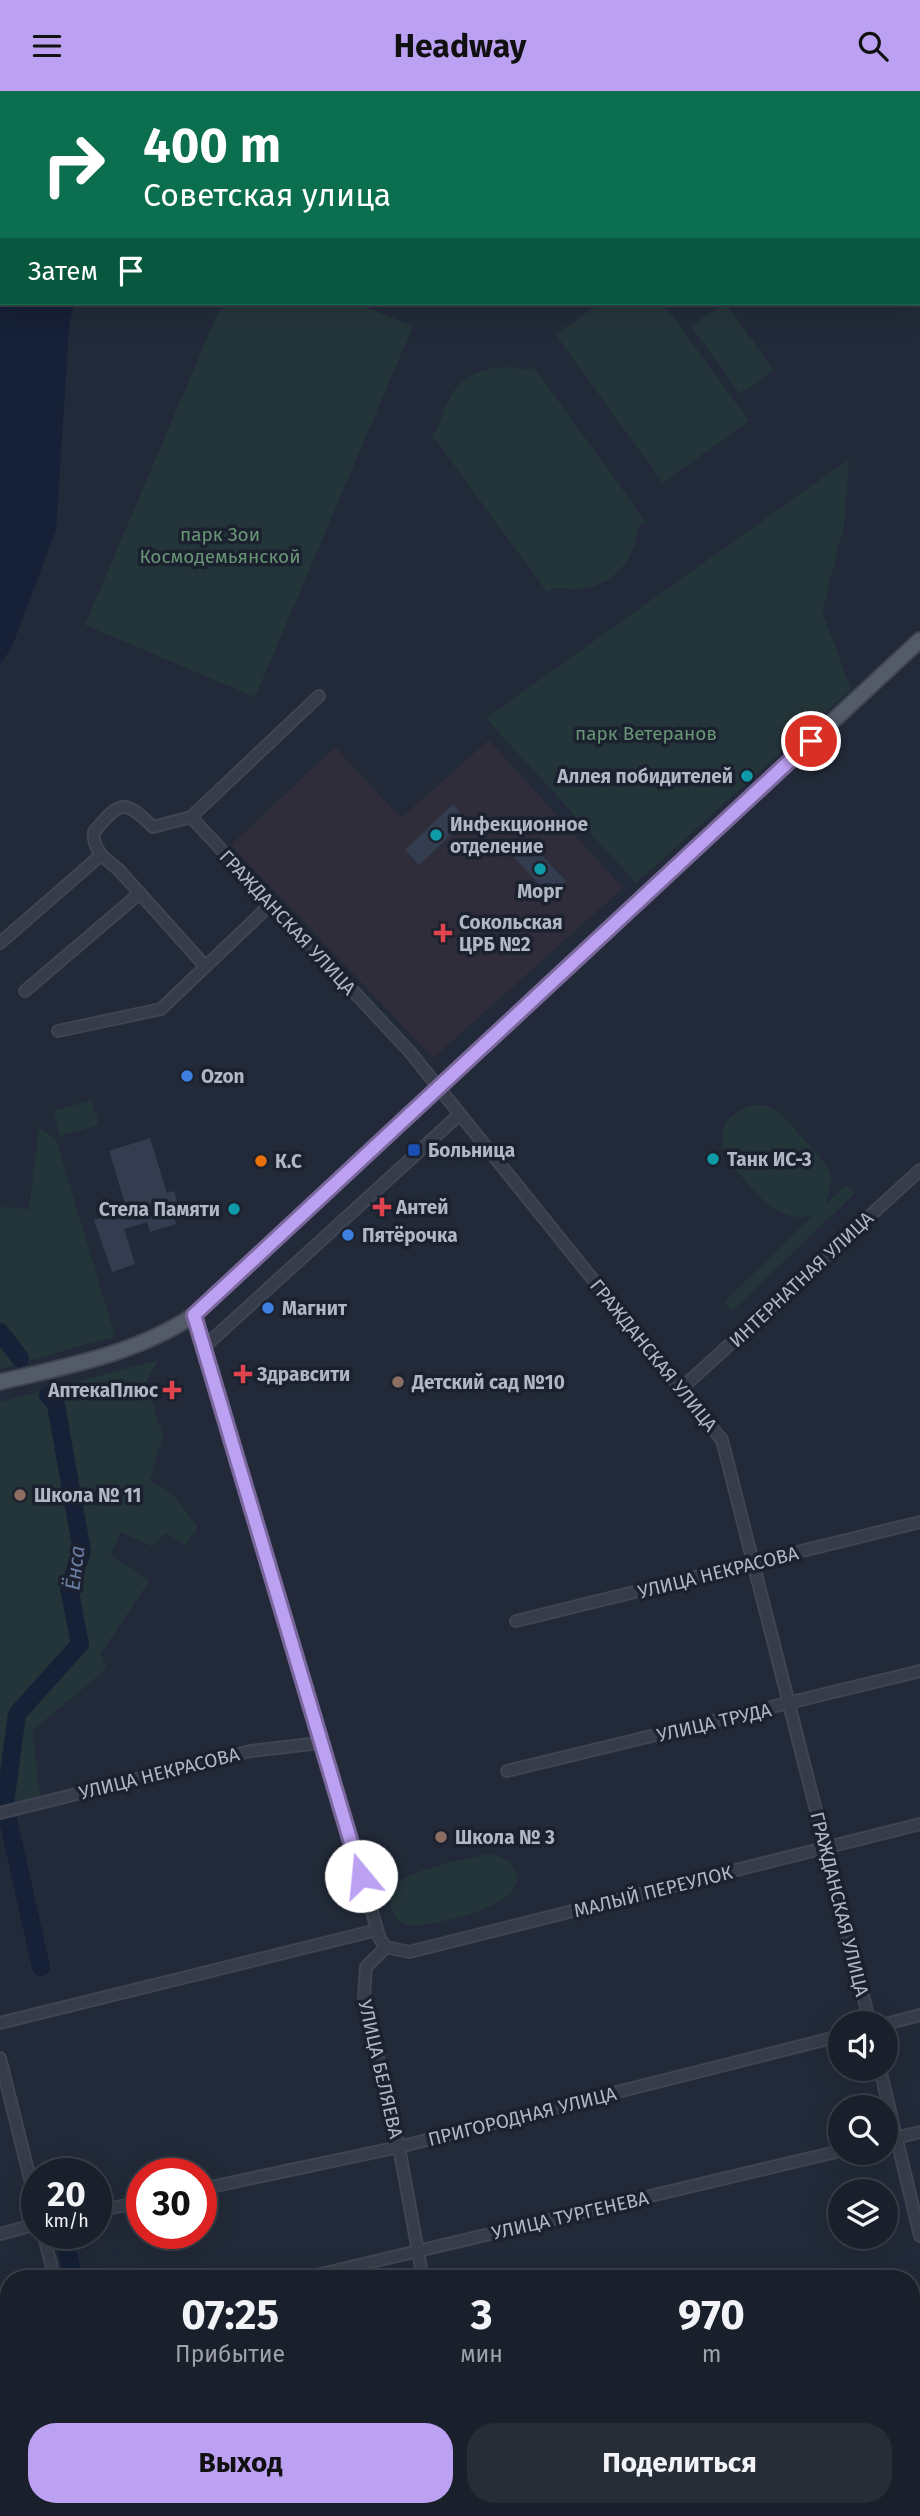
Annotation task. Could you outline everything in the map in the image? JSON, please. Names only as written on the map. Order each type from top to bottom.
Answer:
[{"type":"main road","points":[[0,1382],[120,1352],[151,1341],[194,1315],[920,640]]},
{"type":"street","points":[[205,965],[140,893],[101,855],[93,837],[94,832],[122,807],[134,808],[153,827],[191,817],[319,696]]},
{"type":"street","name":"ГРАЖДАНСКАЯ УЛИЦА","points":[[191,817],[410,1052],[714,1428],[727,1454],[867,2011]]},
{"type":"street","points":[[0,943],[101,855]]},
{"type":"street","points":[[25,991],[140,893]]},
{"type":"street","points":[[58,1031],[161,1009],[271,904]]},
{"type":"street","points":[[203,1348],[460,1114]]},
{"type":"street","name":"ИНТЕРНАТНАЯ УЛИЦА","points":[[682,1388],[920,1170]]},
{"type":"street","points":[[194,1315],[320,1743],[377,1930],[386,1947]]},
{"type":"street","name":"УЛИЦА НЕКРАСОВА","points":[[516,1622],[920,1522]]},
{"type":"street","name":"УЛИЦА ТРУДА","points":[[507,1770],[920,1671]]},
{"type":"street","name":"УЛИЦА НЕКРАСОВА","points":[[0,1813],[251,1751],[320,1743]]},
{"type":"street","name":"МАЛЫЙ ПЕРЕУЛОК","points":[[386,1947],[409,1952],[920,1824]]},
{"type":"street","points":[[0,2023],[377,1930]]},
{"type":"street","name":"УЛИЦА БЕЛЯЕВА","points":[[386,1947],[366,1967],[364,1998],[399,2147],[422,2270]]},
{"type":"street","points":[[898,2021],[920,2015]]},
{"type":"street","name":"ПРИГОРОДНАЯ УЛИЦА","points":[[217,2186],[399,2147],[828,2039]]},
{"type":"street","points":[[0,2058],[25,2158]]},
{"type":"street","points":[[898,2137],[920,2132]]},
{"type":"street","name":"УЛИЦА ТУРГЕНЕВА","points":[[337,2270],[828,2154]]},
{"type":"street","points":[[898,2162],[920,2236]]},
{"type":"street","points":[[0,2234],[21,2228]]},
{"type":"street","points":[[47,2249],[53,2270]]},
{"type":"shaded area","name":"Сокольская ЦРБ №2","points":[[489,740],[623,888],[433,1058],[231,845],[335,747],[401,818]]},
{"type":"green space","name":"парк Зои Космодемьянской","points":[[221,305],[362,305],[413,326],[255,697],[85,625]]},
{"type":"green space","points":[[596,305],[664,305],[749,421],[663,483],[556,335]]},
{"type":"green space","points":[[722,305],[726,305],[774,370],[740,394],[691,326]]},
{"type":"green space","points":[[533,366],[646,522],[638,527],[633,550],[620,570],[590,587],[558,588],[547,592],[432,435],[440,425],[452,394],[469,377],[491,369],[503,367],[528,370]]},
{"type":"green space","name":"парк Ветеранов","points":[[849,459],[844,525],[822,612],[851,689],[636,883],[486,718]]},
{"type":"green space","points":[[92,1100],[99,1125],[60,1136],[54,1111]]},
{"type":"green space","points":[[753,1105],[768,1106],[780,1113],[826,1164],[832,1178],[826,1204],[847,1185],[855,1193],[732,1311],[724,1302],[813,1216],[786,1215],[774,1209],[753,1190],[725,1157],[722,1139],[726,1124],[736,1113]]},
{"type":"green space","points":[[39,1127],[56,1140],[115,1336],[0,1369],[0,1207],[29,1209]]},
{"type":"green space","points":[[159,1360],[146,1382],[163,1436],[150,1480],[175,1497],[198,1528],[185,1545],[165,1533],[152,1546],[120,1532],[111,1555],[149,1581],[101,1653],[107,1668],[32,1731],[41,1802],[0,1813],[0,1402]]},
{"type":"green space","points":[[491,1854],[508,1860],[517,1875],[514,1888],[503,1899],[467,1915],[415,1926],[403,1923],[394,1916],[390,1894],[395,1885],[404,1878],[442,1865]]},
{"type":"water","points":[[0,305],[74,305],[69,328],[56,530],[11,649],[0,664]]},
{"type":"building","name":"Инфекционное отделение","points":[[453,804],[467,820],[419,865],[405,850]]},
{"type":"building","name":"Морг","points":[[529,842],[566,881],[550,896],[514,857]]},
{"type":"building","points":[[150,1138],[167,1193],[174,1191],[181,1214],[174,1216],[176,1224],[150,1232],[147,1222],[124,1229],[135,1264],[112,1272],[94,1220],[127,1210],[109,1151]]},
{"type":"waterway","name":"Ёнса","points":[[0,1332],[20,1358]]},
{"type":"waterway","name":"Ёнса","points":[[5,1804],[17,1714],[80,1644],[69,1588],[82,1551],[56,1405],[48,1395]]},
{"type":"waterway","name":"Ёнса","points":[[8,1819],[41,1967]]},
{"type":"waterway","name":"Ёнса","points":[[67,2249],[72,2270]]},
{"type":"place","name":"Аллея побидителей","points":[[747,776]]},
{"type":"place","name":"Инфекционное отделение","points":[[436,835]]},
{"type":"place","name":"Морг","points":[[540,869]]},
{"type":"place","name":"Сокольская ЦРБ №2","points":[[443,933]]},
{"type":"place","name":"Ozon","points":[[187,1076]]},
{"type":"place","name":"Больница","points":[[414,1150]]},
{"type":"place","name":"Танк ИС-3","points":[[713,1159]]},
{"type":"place","name":"К.С","points":[[261,1161]]},
{"type":"place","name":"Антей","points":[[382,1207]]},
{"type":"place","name":"Стела Памяти","points":[[234,1209]]},
{"type":"place","name":"Пятёрочка","points":[[348,1235]]},
{"type":"place","name":"Магнит","points":[[268,1308]]},
{"type":"place","name":"Здравсити","points":[[243,1374]]},
{"type":"place","name":"Детский сад №10","points":[[398,1382]]},
{"type":"place","name":"АптекаПлюс","points":[[172,1390]]},
{"type":"place","name":"Школа № 11","points":[[20,1495]]},
{"type":"place","name":"Школа № 3","points":[[441,1837]]},
{"type":"route","points":[[361,1876],[194,1315],[811,741]]}]
